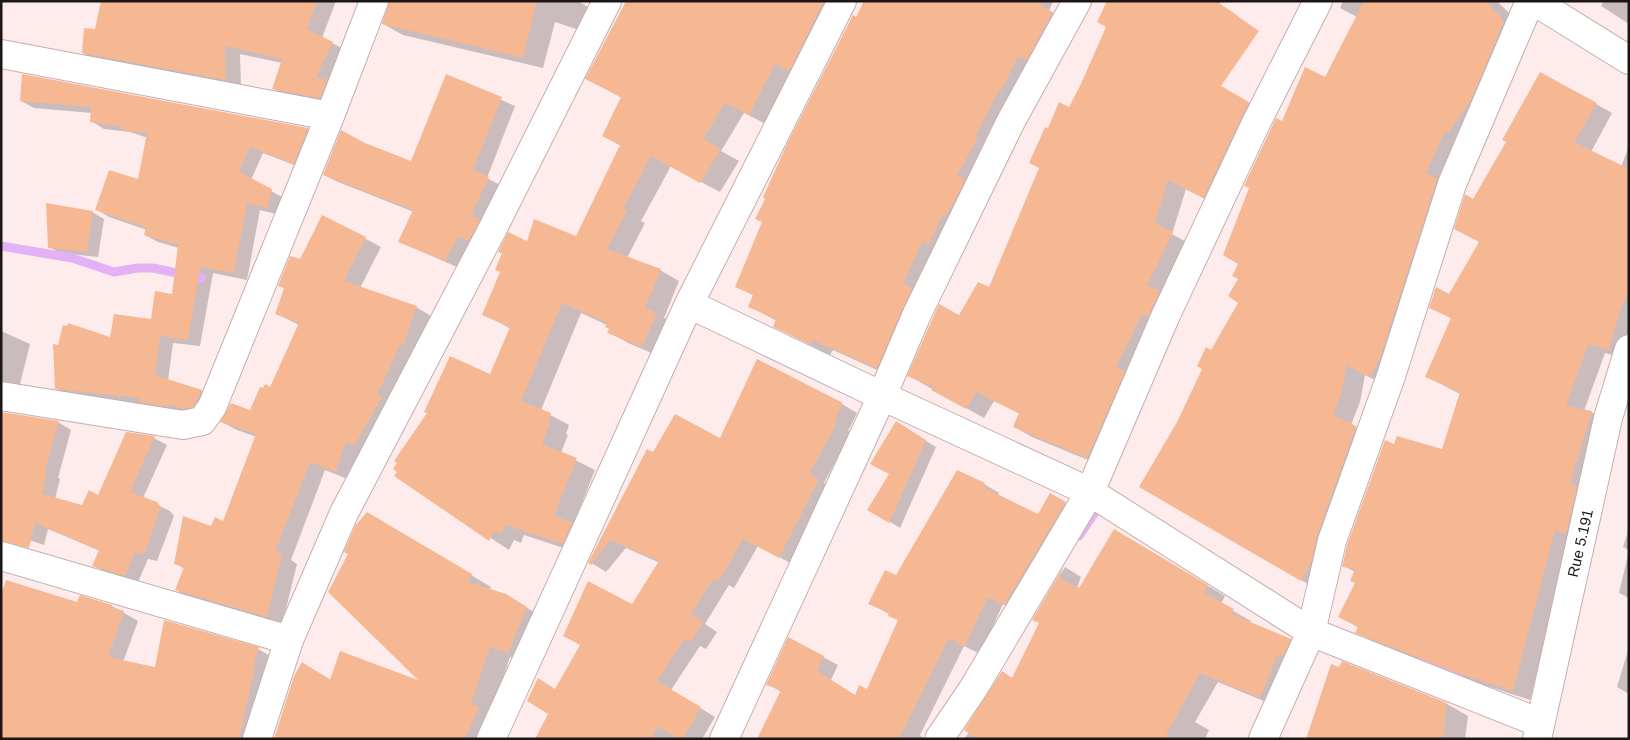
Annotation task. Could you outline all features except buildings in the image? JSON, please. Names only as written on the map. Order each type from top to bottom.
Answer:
[{"type":"street","points":[[1,396],[183,425],[202,421],[212,407],[330,116],[374,1]]},
{"type":"street","points":[[257,739],[289,640],[344,513],[493,228],[607,1]]},
{"type":"street","points":[[490,739],[689,304],[842,1]]},
{"type":"street","points":[[724,739],[882,396],[917,314],[1011,121],[1078,1]]},
{"type":"street","points":[[939,739],[973,689],[1090,492],[1164,317],[1257,121],[1318,1]]},
{"type":"street","points":[[1263,739],[1311,632],[1332,541],[1391,376],[1452,184],[1530,1]]},
{"type":"street","points":[[1534,1],[1629,60]]},
{"type":"street","points":[[1,54],[330,116]]},
{"type":"street","points":[[689,304],[1090,492],[1311,632],[1539,731]]},
{"type":"street","name":"Rue 5.191","points":[[1539,731],[1608,418],[1629,349]]},
{"type":"street","points":[[1,556],[289,640]]},
{"type":"waterway","points":[[1,246],[72,258],[114,272],[138,268],[153,268],[201,278]]},
{"type":"waterway","points":[[1079,536],[1097,509]]},
{"type":"waterway","points":[[1424,660],[1458,674]]}]
